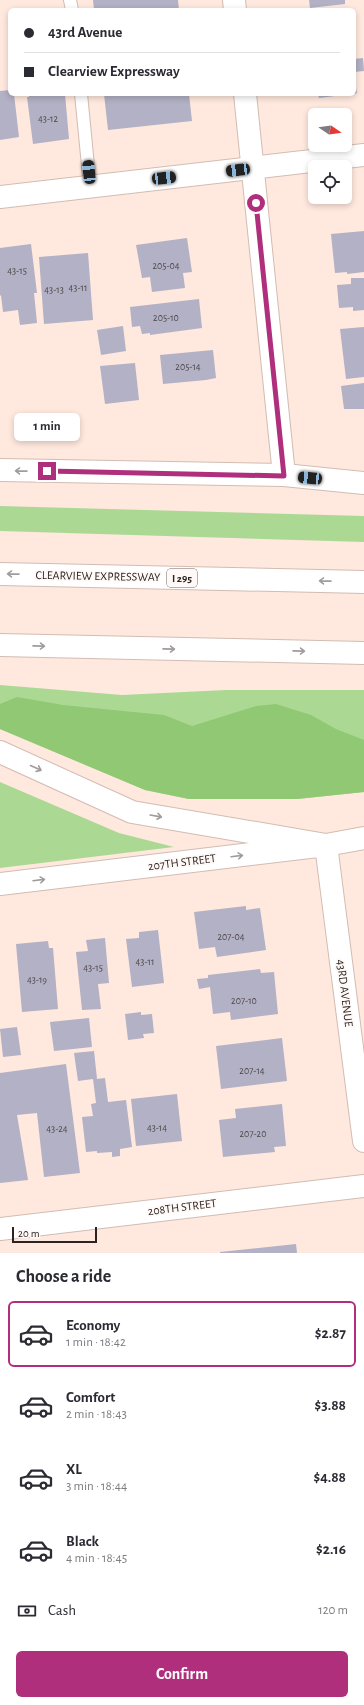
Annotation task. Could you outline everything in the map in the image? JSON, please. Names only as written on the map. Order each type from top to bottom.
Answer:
[{"type":"main road","points":[[244,96],[253,168],[284,476]]},
{"type":"main road","points":[[0,197],[364,155]]},
{"type":"main road","points":[[0,470],[284,476],[364,473]]},
{"type":"main road","points":[[284,476],[364,483]]},
{"type":"main road","name":"CLEARVIEW EXPRESSWAY","points":[[0,574],[364,582]]},
{"type":"main road","points":[[0,645],[364,653]]},
{"type":"main road","points":[[0,752],[132,812],[326,845]]},
{"type":"main road","name":"207TH STREET","points":[[0,884],[326,845],[364,838]]},
{"type":"main road","name":"43RD AVENUE","points":[[326,845],[364,1141]]},
{"type":"main road","name":"208TH STREET","points":[[0,1228],[364,1186]]},
{"type":"lane","points":[[80,96],[90,186]]},
{"type":"green space","points":[[0,506],[364,516],[364,542],[0,531]]},
{"type":"green space","points":[[0,685],[122,695],[226,690],[364,690],[364,792],[297,799],[189,799],[145,790],[0,729]]},
{"type":"green space","points":[[17,697],[63,705],[164,715],[192,726],[256,706],[276,704],[311,715],[336,729],[364,740],[364,792],[297,799],[189,799],[145,790],[0,729],[0,704]]},
{"type":"green space","points":[[0,782],[119,833],[174,847],[0,868]]},
{"type":"building","points":[[93,0],[178,0],[179,8],[94,8]]},
{"type":"building","points":[[309,0],[345,0],[345,4],[310,8]]},
{"type":"building","points":[[363,58],[364,71],[356,72],[356,59]]},
{"type":"building","points":[[8,90],[8,96],[14,96],[19,137],[0,140],[0,91]]},
{"type":"building","points":[[65,96],[69,139],[33,144],[27,97]]},
{"type":"building","points":[[104,96],[189,96],[192,121],[108,130]]},
{"type":"building","points":[[318,96],[335,96],[319,98]]},
{"type":"building","points":[[364,231],[364,272],[347,274],[347,272],[335,273],[331,234]]},
{"type":"building","points":[[187,238],[192,272],[183,273],[185,288],[152,292],[150,277],[142,278],[136,245]]},
{"type":"building","points":[[31,244],[37,293],[34,293],[37,323],[20,325],[18,310],[3,312],[1,295],[0,296],[0,248]]},
{"type":"building","points":[[88,253],[93,320],[44,324],[39,257]]},
{"type":"building","points":[[351,278],[364,278],[364,310],[353,311],[353,307],[339,308],[337,285],[351,284]]},
{"type":"building","points":[[199,299],[202,328],[150,335],[150,333],[142,334],[140,326],[132,327],[130,307]]},
{"type":"building","points":[[123,326],[126,351],[101,355],[97,330]]},
{"type":"building","points":[[364,327],[364,377],[346,379],[340,329]]},
{"type":"building","points":[[213,350],[216,378],[163,384],[160,355]]},
{"type":"building","points":[[135,363],[139,400],[105,404],[100,366]]},
{"type":"building","points":[[364,383],[364,409],[344,409],[341,386]]},
{"type":"building","points":[[246,906],[246,910],[260,908],[266,950],[217,957],[215,947],[199,949],[194,912]]},
{"type":"building","points":[[158,930],[164,983],[132,987],[126,939],[139,938],[139,932]]},
{"type":"building","points":[[105,938],[109,983],[98,984],[101,1009],[82,1010],[76,952],[88,951],[86,940]]},
{"type":"building","points":[[48,941],[49,948],[53,948],[58,1009],[22,1012],[16,944]]},
{"type":"building","points":[[260,969],[261,973],[274,972],[278,1014],[231,1020],[230,1012],[213,1014],[210,987],[199,989],[197,979],[208,978],[208,975]]},
{"type":"building","points":[[141,1012],[141,1015],[152,1014],[154,1033],[143,1034],[144,1038],[128,1040],[125,1014]]},
{"type":"building","points":[[89,1018],[92,1047],[54,1051],[50,1022]]},
{"type":"building","points":[[17,1027],[21,1055],[3,1057],[0,1029]]},
{"type":"building","points":[[282,1038],[287,1081],[221,1089],[216,1046]]},
{"type":"building","points":[[94,1051],[97,1079],[105,1078],[108,1102],[126,1100],[132,1147],[120,1149],[120,1156],[112,1157],[112,1152],[86,1152],[82,1117],[93,1116],[91,1104],[96,1103],[93,1079],[78,1081],[74,1053]]},
{"type":"building","points":[[66,1064],[80,1173],[44,1177],[37,1113],[17,1115],[28,1180],[0,1183],[0,1073]]},
{"type":"building","points":[[177,1094],[182,1141],[136,1146],[131,1099]]},
{"type":"building","points":[[282,1104],[286,1146],[274,1147],[275,1152],[223,1157],[219,1120],[236,1118],[235,1109]]},
{"type":"building","points":[[296,1244],[297,1253],[220,1253],[220,1252]]},
{"type":"route","points":[[47,471],[284,476],[256,203]]}]
